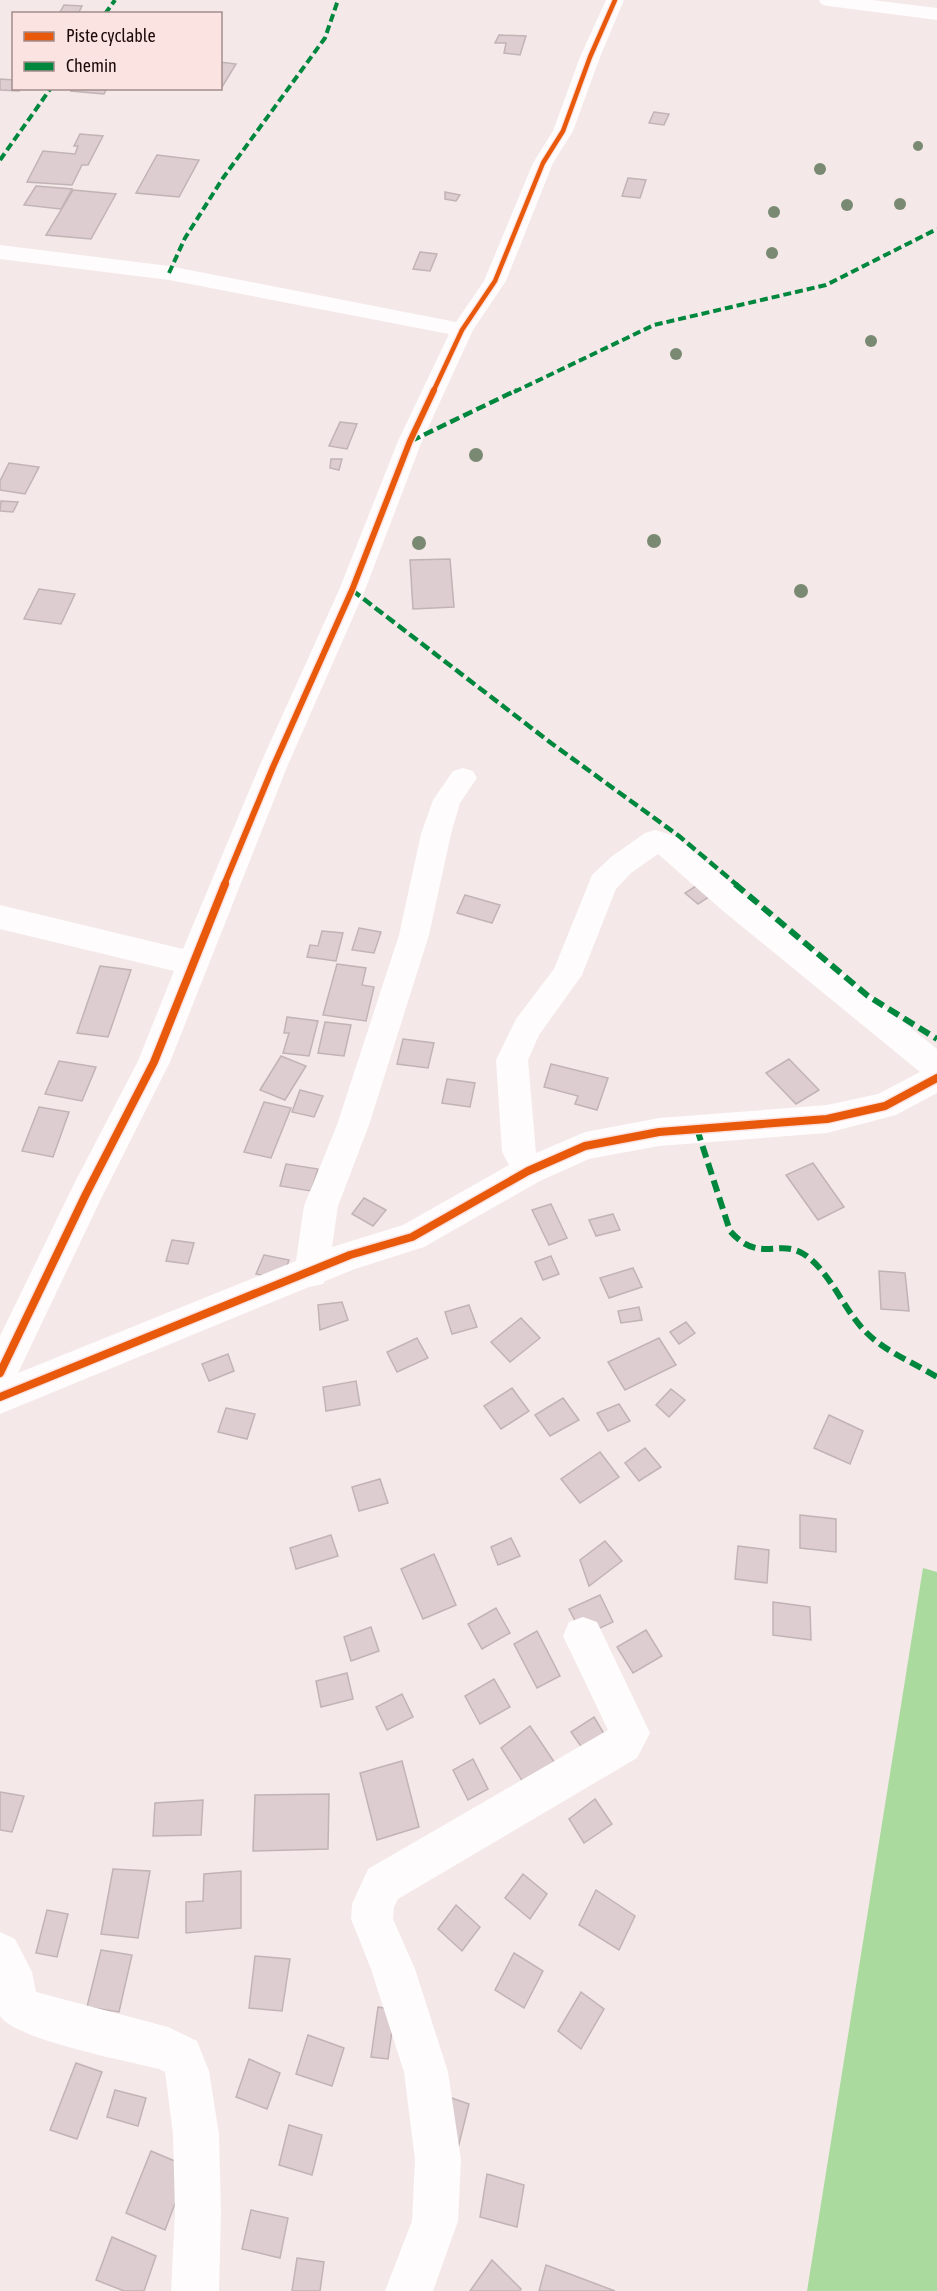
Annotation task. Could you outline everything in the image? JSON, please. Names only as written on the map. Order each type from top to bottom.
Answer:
[{"type":"street","points":[[0,1373],[86,1194],[154,1062],[273,767],[352,590],[410,441],[462,330],[495,281],[543,163],[563,131],[590,57],[615,0]]},
{"type":"street","points":[[828,0],[937,14]]},
{"type":"street","points":[[0,252],[169,273],[462,330]]},
{"type":"street","points":[[311,1273],[321,1206],[353,1125],[414,935],[436,834],[447,800],[463,778]]},
{"type":"street","points":[[528,1171],[519,1152],[512,1060],[527,1028],[567,975],[603,884],[621,865],[655,841],[665,844],[734,903],[937,1067]]},
{"type":"street","points":[[0,917],[192,963]]},
{"type":"street","points":[[0,1397],[86,1360],[147,1339],[311,1273],[350,1255],[412,1237],[528,1171],[585,1146],[659,1132],[827,1119],[885,1106],[937,1078]]},
{"type":"street","points":[[409,2291],[435,2221],[438,2160],[426,2072],[393,1969],[372,1919],[374,1904],[383,1884],[623,1744],[630,1733],[583,1636]]},
{"type":"street","points":[[0,1954],[10,1972],[16,2002],[21,2008],[49,2019],[168,2049],[181,2057],[187,2071],[196,2134],[198,2213],[195,2291]]},
{"type":"green space","points":[[923,1568],[937,1572],[937,2291],[807,2291]]},
{"type":"building","points":[[64,5],[82,6],[79,12],[60,12]]},
{"type":"building","points":[[499,35],[526,36],[520,55],[504,53],[506,43],[495,43]]},
{"type":"building","points":[[222,62],[236,64],[222,87]]},
{"type":"building","points":[[0,79],[12,80],[12,90],[19,90],[19,91],[0,90]]},
{"type":"building","points":[[72,90],[106,90],[104,94]]},
{"type":"building","points":[[654,112],[669,114],[664,125],[649,123]]},
{"type":"building","points":[[80,134],[103,136],[88,165],[82,165],[72,185],[27,182],[43,151],[75,154],[78,146],[74,146]]},
{"type":"building","points":[[157,155],[199,160],[179,197],[136,193]]},
{"type":"building","points":[[628,178],[646,180],[640,198],[622,196]]},
{"type":"building","points":[[36,186],[72,189],[61,209],[24,205]]},
{"type":"building","points":[[73,190],[116,194],[91,239],[46,235]]},
{"type":"building","points":[[445,192],[460,195],[456,201],[445,199]]},
{"type":"building","points":[[420,252],[437,254],[430,271],[413,269]]},
{"type":"building","points":[[340,422],[357,424],[347,449],[329,446]]},
{"type":"building","points":[[331,459],[342,459],[339,470],[330,468]]},
{"type":"building","points":[[9,463],[39,467],[25,494],[0,490],[0,481]]},
{"type":"building","points":[[1,501],[18,502],[13,512],[0,511]]},
{"type":"building","points":[[450,559],[454,607],[413,609],[410,560]]},
{"type":"building","points":[[39,589],[75,594],[61,624],[24,619]]},
{"type":"building","points":[[699,884],[712,895],[698,904],[685,893]]},
{"type":"building","points":[[465,895],[500,905],[492,923],[457,913]]},
{"type":"building","points":[[359,928],[381,932],[374,953],[352,950]]},
{"type":"building","points":[[322,931],[343,933],[336,961],[307,957],[310,945],[318,946]]},
{"type":"building","points":[[337,964],[366,968],[362,985],[374,987],[366,1021],[323,1015]]},
{"type":"building","points":[[100,966],[131,970],[108,1037],[77,1033]]},
{"type":"building","points":[[287,1017],[318,1021],[309,1056],[283,1053],[289,1033],[284,1033]]},
{"type":"building","points":[[325,1022],[351,1025],[344,1056],[318,1053]]},
{"type":"building","points":[[403,1039],[434,1043],[428,1068],[397,1064]]},
{"type":"building","points":[[281,1056],[306,1066],[285,1100],[260,1090]]},
{"type":"building","points":[[789,1059],[819,1090],[796,1104],[766,1073]]},
{"type":"building","points":[[59,1061],[96,1067],[82,1101],[45,1094]]},
{"type":"building","points":[[551,1064],[608,1078],[597,1110],[575,1104],[578,1096],[544,1087]]},
{"type":"building","points":[[447,1079],[475,1083],[470,1107],[442,1103]]},
{"type":"building","points":[[300,1090],[323,1096],[314,1117],[292,1112]]},
{"type":"building","points":[[264,1102],[291,1108],[271,1158],[244,1152]]},
{"type":"building","points":[[39,1107],[69,1112],[53,1157],[22,1151]]},
{"type":"building","points":[[813,1163],[844,1207],[818,1220],[786,1175]]},
{"type":"building","points":[[286,1164],[318,1169],[311,1191],[280,1186]]},
{"type":"building","points":[[364,1198],[386,1210],[373,1226],[352,1214]]},
{"type":"building","points":[[551,1204],[567,1238],[549,1245],[532,1210]]},
{"type":"building","points":[[613,1214],[620,1230],[596,1236],[589,1220]]},
{"type":"building","points":[[172,1240],[194,1243],[188,1264],[166,1261]]},
{"type":"building","points":[[264,1255],[289,1260],[282,1280],[256,1274]]},
{"type":"building","points":[[551,1256],[559,1274],[543,1280],[535,1262]]},
{"type":"building","points":[[633,1268],[642,1287],[609,1298],[600,1278]]},
{"type":"building","points":[[879,1271],[905,1273],[909,1311],[881,1309]]},
{"type":"building","points":[[342,1302],[348,1320],[320,1330],[318,1305]]},
{"type":"building","points":[[469,1305],[477,1327],[452,1334],[445,1312]]},
{"type":"building","points":[[639,1307],[642,1320],[621,1323],[618,1311]]},
{"type":"building","points":[[521,1318],[540,1338],[510,1362],[491,1342]]},
{"type":"building","points":[[686,1322],[695,1333],[679,1344],[670,1332]]},
{"type":"building","points":[[417,1338],[428,1358],[397,1372],[387,1352]]},
{"type":"building","points":[[659,1338],[676,1365],[625,1390],[608,1362]]},
{"type":"building","points":[[228,1354],[234,1371],[209,1381],[202,1364]]},
{"type":"building","points":[[356,1381],[360,1405],[326,1411],[323,1387]]},
{"type":"building","points":[[512,1388],[529,1411],[501,1429],[484,1406]]},
{"type":"building","points":[[671,1389],[685,1400],[669,1417],[656,1405]]},
{"type":"building","points":[[563,1398],[579,1420],[550,1436],[535,1415]]},
{"type":"building","points":[[619,1404],[630,1421],[608,1431],[597,1413]]},
{"type":"building","points":[[226,1408],[255,1414],[247,1439],[218,1432]]},
{"type":"building","points":[[829,1415],[863,1431],[850,1464],[814,1448]]},
{"type":"building","points":[[645,1448],[661,1467],[639,1481],[625,1463]]},
{"type":"building","points":[[600,1452],[619,1477],[580,1503],[561,1479]]},
{"type":"building","points":[[380,1479],[388,1503],[359,1511],[352,1487]]},
{"type":"building","points":[[800,1515],[836,1519],[836,1552],[800,1548]]},
{"type":"building","points":[[331,1535],[338,1556],[296,1569],[290,1548]]},
{"type":"building","points":[[511,1538],[520,1556],[498,1565],[491,1547]]},
{"type":"building","points":[[605,1541],[622,1561],[589,1586],[580,1560]]},
{"type":"building","points":[[738,1546],[769,1550],[767,1583],[735,1579]]},
{"type":"building","points":[[434,1554],[456,1605],[423,1619],[401,1569]]},
{"type":"building","points":[[600,1595],[613,1622],[583,1636],[569,1609]]},
{"type":"building","points":[[773,1602],[810,1607],[811,1640],[773,1635]]},
{"type":"building","points":[[496,1608],[510,1633],[482,1649],[468,1624]]},
{"type":"building","points":[[371,1627],[379,1651],[351,1661],[344,1637]]},
{"type":"building","points":[[646,1630],[662,1656],[633,1673],[617,1647]]},
{"type":"building","points":[[537,1631],[560,1676],[537,1688],[514,1644]]},
{"type":"building","points":[[347,1673],[353,1699],[321,1707],[316,1681]]},
{"type":"building","points":[[494,1679],[510,1707],[480,1724],[465,1696]]},
{"type":"building","points":[[402,1694],[413,1717],[387,1730],[376,1707]]},
{"type":"building","points":[[594,1717],[606,1737],[585,1752],[571,1732]]},
{"type":"building","points":[[530,1726],[555,1763],[525,1785],[501,1748]]},
{"type":"building","points":[[473,1759],[488,1789],[468,1800],[453,1770]]},
{"type":"building","points":[[402,1761],[419,1827],[377,1840],[360,1773]]},
{"type":"building","points":[[0,1792],[24,1796],[12,1832],[0,1830]]},
{"type":"building","points":[[329,1794],[328,1849],[253,1851],[255,1795]]},
{"type":"building","points":[[595,1799],[612,1824],[584,1843],[569,1819]]},
{"type":"building","points":[[203,1800],[201,1835],[153,1836],[155,1803]]},
{"type":"building","points":[[113,1869],[150,1871],[138,1938],[101,1934]]},
{"type":"building","points":[[241,1871],[241,1928],[186,1933],[186,1902],[203,1901],[204,1874]]},
{"type":"building","points":[[523,1874],[547,1894],[530,1919],[505,1898]]},
{"type":"building","points":[[596,1890],[635,1916],[619,1950],[579,1925]]},
{"type":"building","points":[[456,1905],[480,1927],[462,1951],[438,1929]]},
{"type":"building","points":[[47,1910],[68,1914],[57,1957],[36,1953]]},
{"type":"building","points":[[101,1950],[132,1955],[119,2012],[87,2007]]},
{"type":"building","points":[[514,1953],[543,1971],[524,2008],[495,1990]]},
{"type":"building","points":[[255,1956],[290,1959],[282,2011],[249,2008]]},
{"type":"building","points":[[581,1992],[604,2009],[581,2049],[558,2031]]},
{"type":"building","points":[[378,2007],[395,2010],[388,2059],[371,2057]]},
{"type":"building","points":[[308,2035],[344,2048],[332,2086],[296,2074]]},
{"type":"building","points":[[249,2059],[280,2073],[267,2109],[236,2097]]},
{"type":"building","points":[[76,2063],[102,2072],[77,2139],[50,2130]]},
{"type":"building","points":[[115,2090],[146,2098],[138,2126],[107,2117]]},
{"type":"building","points":[[443,2095],[469,2104],[458,2148]]},
{"type":"building","points":[[289,2125],[322,2135],[312,2175],[279,2165]]},
{"type":"building","points":[[151,2151],[189,2167],[165,2230],[126,2213]]},
{"type":"building","points":[[487,2174],[524,2185],[517,2227],[480,2217]]},
{"type":"building","points":[[251,2210],[288,2218],[280,2258],[242,2249]]},
{"type":"building","points":[[112,2237],[156,2256],[144,2291],[124,2291],[96,2280]]},
{"type":"building","points":[[297,2258],[324,2262],[320,2291],[292,2291]]},
{"type":"building","points":[[492,2260],[521,2289],[520,2291],[470,2291]]},
{"type":"building","points":[[546,2265],[615,2291],[539,2291]]},
{"type":"marked path","points":[[106,12],[115,0]]},
{"type":"marked path","points":[[169,273],[185,238],[223,178],[325,38],[338,0]]},
{"type":"marked path","points":[[0,160],[50,90]]},
{"type":"marked path","points":[[411,441],[654,325],[826,285],[937,229]]},
{"type":"marked path","points":[[352,590],[551,743],[679,836],[868,996],[937,1039]]},
{"type":"marked path","points":[[697,1129],[730,1231],[740,1242],[759,1249],[788,1248],[808,1257],[823,1272],[864,1330],[887,1348],[937,1377]]},
{"type":"cycle path","points":[[0,1373],[86,1194],[154,1062],[273,767],[352,590],[410,441],[462,330],[495,281],[543,163],[563,131],[590,57],[615,0]]},
{"type":"cycle path","points":[[0,1397],[350,1255],[412,1237],[528,1171],[585,1146],[659,1132],[827,1119],[885,1106],[937,1078]]}]
